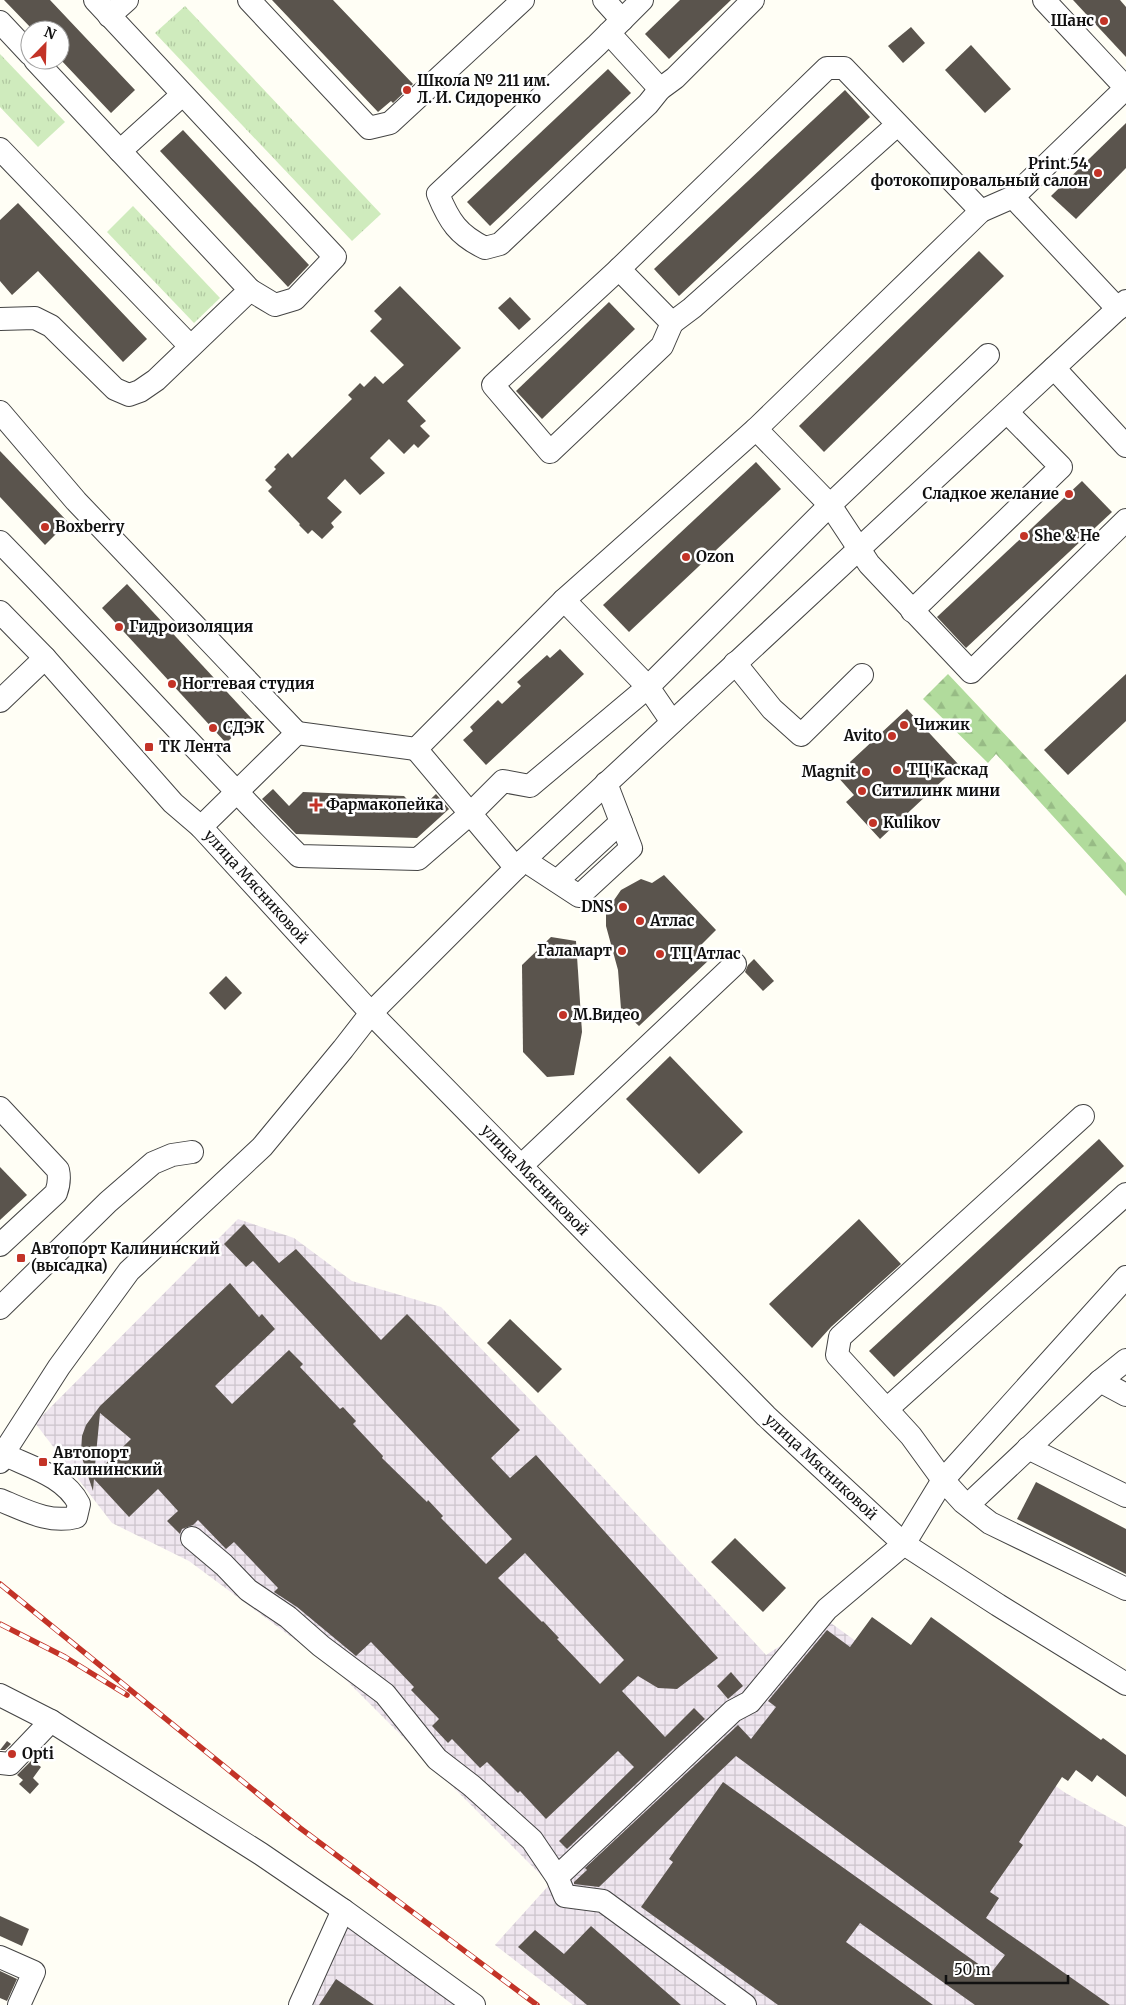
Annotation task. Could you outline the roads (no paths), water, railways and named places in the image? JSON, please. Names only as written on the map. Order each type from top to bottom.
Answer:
[{"type":"street","points":[[44,70],[250,290],[275,305],[295,299],[335,257],[102,8],[127,0]]},
{"type":"street","points":[[250,0],[369,128],[390,123],[523,0]]},
{"type":"street","points":[[604,0],[616,27],[660,88]]},
{"type":"street","points":[[642,0],[616,27],[438,194],[447,216],[470,241],[485,248],[500,244],[648,104],[660,88],[675,78],[753,0]]},
{"type":"street","points":[[416,749],[564,600],[756,429],[981,211],[1014,197],[1126,88],[1044,0]]},
{"type":"street","points":[[0,22],[20,43]]},
{"type":"street","points":[[897,125],[672,324],[662,346],[550,452],[493,385],[619,269],[827,68],[844,68],[981,211]]},
{"type":"street","points":[[120,150],[182,95]]},
{"type":"street","points":[[2,154],[190,346]]},
{"type":"street","points":[[0,1500],[40,1516],[62,1520],[76,1517],[79,1504],[73,1493],[63,1483],[1,1458],[59,1367],[129,1271],[262,1147],[371,1013],[520,864],[1122,305],[1014,197]]},
{"type":"street","points":[[619,269],[672,324]]},
{"type":"street","points":[[0,319],[35,318],[51,326],[115,389],[129,395],[140,391],[156,380],[250,290]]},
{"type":"street","points":[[0,542],[299,856],[418,859],[471,813],[503,781],[530,786],[648,687],[830,505],[988,355]]},
{"type":"street","points":[[1054,368],[1122,433]]},
{"type":"street","points":[[0,412],[76,501],[297,733],[416,749],[471,813],[520,864],[557,881],[621,822],[606,783]]},
{"type":"street","points":[[912,611],[1061,467],[1007,412]]},
{"type":"street","points":[[756,429],[830,505],[858,549],[876,572],[970,672],[1126,520]]},
{"type":"street","points":[[564,600],[648,687],[672,722]]},
{"type":"street","name":"улица Мясниковой","points":[[0,612],[44,658],[173,803],[201,827],[371,1013],[766,1416],[904,1544],[998,1606],[1126,1684]]},
{"type":"street","points":[[0,701],[44,658]]},
{"type":"street","points":[[735,663],[772,709],[801,735],[862,675]]},
{"type":"street","points":[[201,827],[297,733]]},
{"type":"street","points":[[521,1166],[735,964]]},
{"type":"street","points":[[0,1108],[58,1170],[59,1185],[56,1193],[0,1245]]},
{"type":"street","points":[[1083,1116],[840,1337],[837,1355],[911,1436],[944,1480],[968,1505],[990,1523],[1126,1589]]},
{"type":"street","points":[[0,1308],[108,1202],[153,1163],[172,1155],[192,1152]]},
{"type":"street","points":[[887,1409],[1126,1194]]},
{"type":"street","points":[[557,1877],[733,1710],[750,1702],[827,1609],[904,1544],[944,1480],[1126,1277]]},
{"type":"street","points":[[968,1505],[1100,1381],[1126,1360]]},
{"type":"street","points":[[1100,1381],[1126,1395]]},
{"type":"street","points":[[1028,1448],[1126,1496]]},
{"type":"street","points":[[192,1538],[224,1565],[248,1590],[288,1617],[321,1646],[385,1694],[437,1759],[472,1786],[532,1840],[557,1877],[565,1896],[603,1901],[745,2005]]},
{"type":"street","points":[[0,1696],[51,1721],[262,1854],[474,2005]]},
{"type":"street","points":[[0,1762],[10,1764],[51,1721]]},
{"type":"street","points":[[300,2005],[343,1910]]},
{"type":"street","points":[[0,1957],[34,1972],[19,2005]]},
{"type":"railway","points":[[0,1584],[300,1828],[537,2005]]},
{"type":"railway","points":[[0,1624],[65,1657],[127,1695]]},
{"type":"place","name":"Шанс","points":[[1104,21]]},
{"type":"place","name":"Школа № 211 им. Л. И. Сидоренко","points":[[407,90]]},
{"type":"place","name":"Print.54 фотокопировальный салон","points":[[1098,173]]},
{"type":"place","name":"Сладкое желание","points":[[1069,494]]},
{"type":"place","name":"Boxberry","points":[[45,527]]},
{"type":"place","name":"She & He","points":[[1024,536]]},
{"type":"place","name":"Ozon","points":[[686,557]]},
{"type":"place","name":"Гидроизоляция","points":[[119,627]]},
{"type":"place","name":"Ногтевая студия","points":[[172,684]]},
{"type":"place","name":"Чижик","points":[[904,725]]},
{"type":"place","name":"СДЭК","points":[[213,728]]},
{"type":"place","name":"Avito","points":[[892,736]]},
{"type":"place","name":"ТК Лента","points":[[149,747]]},
{"type":"place","name":"ТЦ Каскад","points":[[897,770]]},
{"type":"place","name":"Magnit","points":[[866,772]]},
{"type":"place","name":"Ситилинк мини","points":[[862,791]]},
{"type":"place","name":"Фармакопейка","points":[[316,805]]},
{"type":"place","name":"Kulikov","points":[[873,823]]},
{"type":"place","name":"DNS","points":[[623,907]]},
{"type":"place","name":"Атлас","points":[[640,921]]},
{"type":"place","name":"Галамарт","points":[[622,951]]},
{"type":"place","name":"ТЦ Атлас","points":[[660,954]]},
{"type":"place","name":"М.Видео","points":[[563,1015]]},
{"type":"place","name":"Автопорт Калининский (высадка)","points":[[21,1258]]},
{"type":"place","name":"Автопорт Калининский","points":[[43,1462]]},
{"type":"place","name":"Opti","points":[[12,1754]]}]
